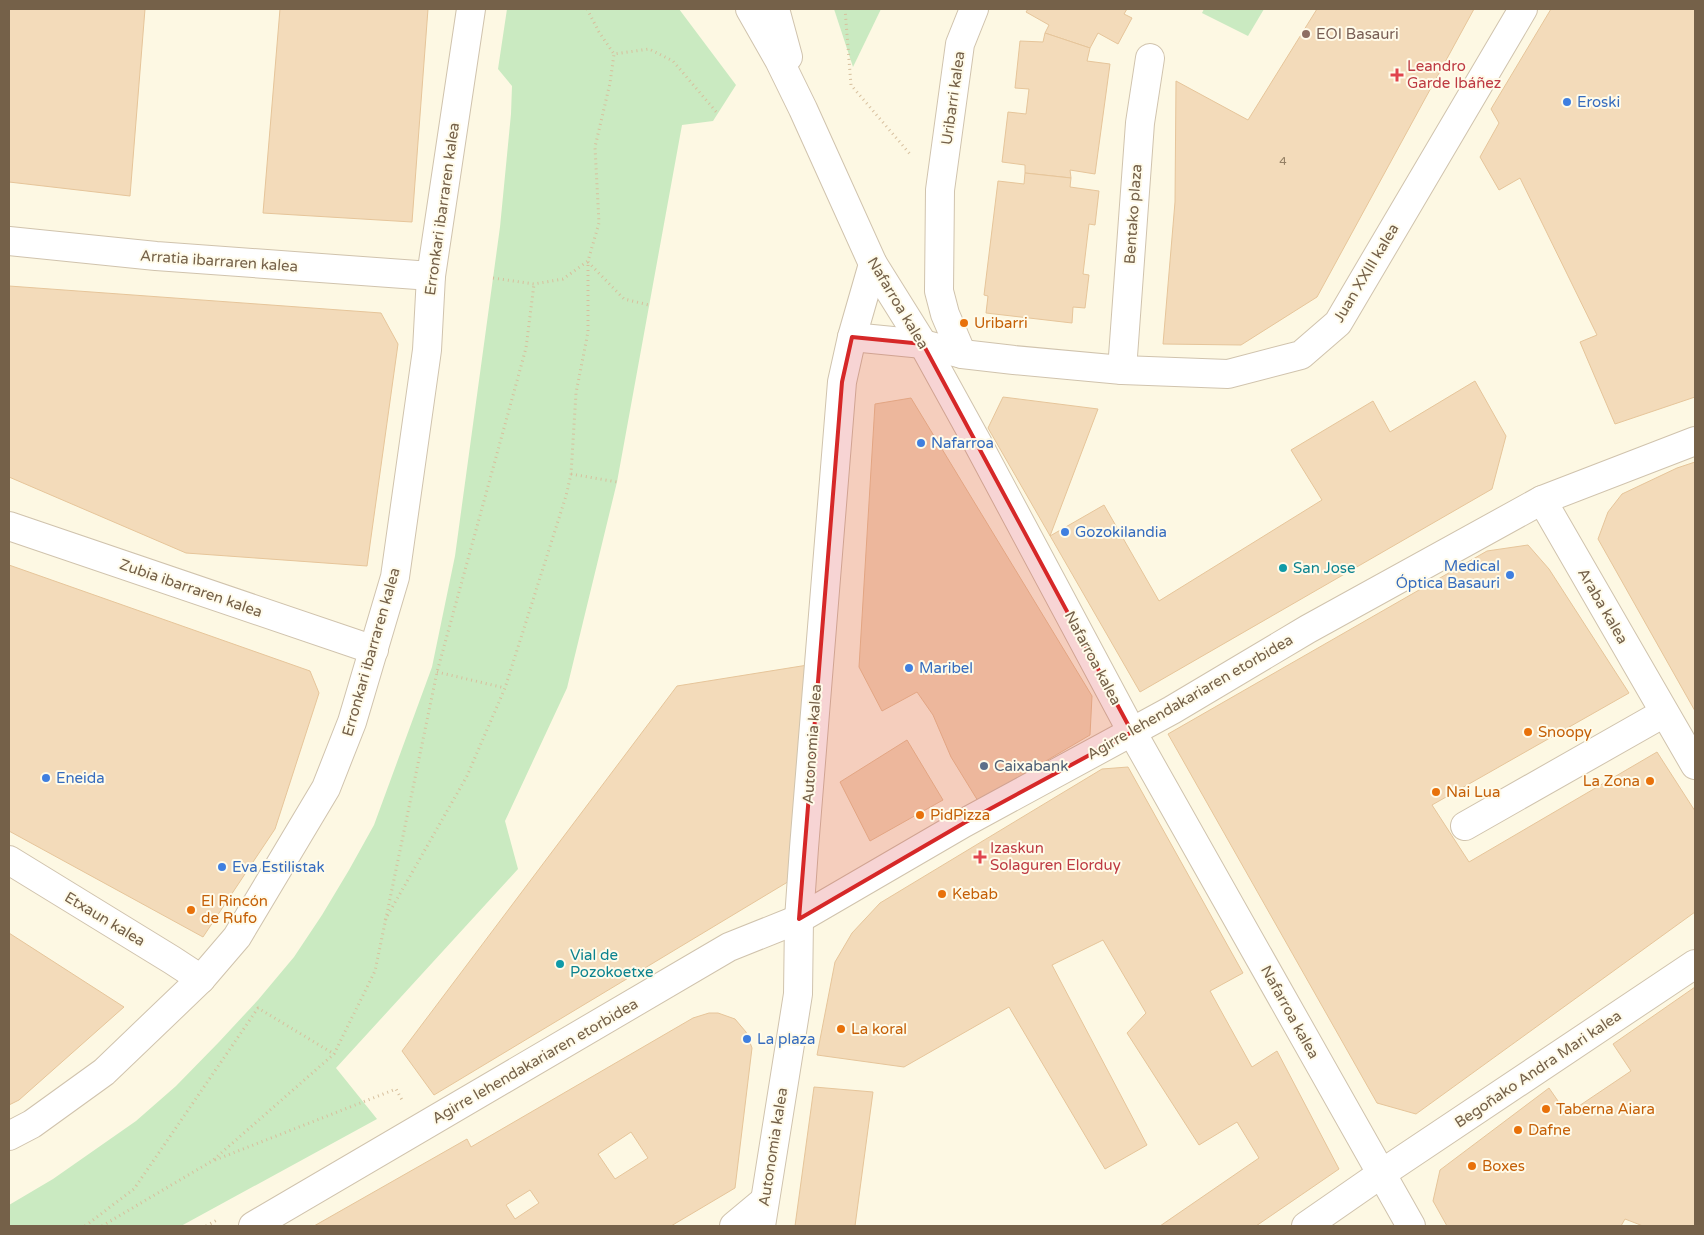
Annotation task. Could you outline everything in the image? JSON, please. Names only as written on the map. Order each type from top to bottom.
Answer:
[{"type":"street","name":"Erronkari ibarraren kalea","points":[[9,1136],[32,1124],[104,1072],[201,979],[237,937],[326,788],[352,722],[395,577],[428,350],[430,276],[471,9]]},
{"type":"street","name":"Nafarroa kalea","points":[[750,9],[779,60],[803,109],[873,264],[923,344],[982,450],[1132,732],[1411,1226]]},
{"type":"street","name":"Nafarroa kalea","points":[[775,9],[803,109]]},
{"type":"street","name":"Uribarri kalea","points":[[962,354],[945,314],[939,291],[940,190],[960,44],[974,9]]},
{"type":"street","name":"Juan XXIII kalea","points":[[852,337],[923,344],[962,354],[1122,370],[1228,374],[1301,355],[1338,324],[1523,9]]},
{"type":"street","name":"Bentako plaza","points":[[1122,370],[1140,124],[1150,58]]},
{"type":"street","name":"Arratia ibarraren kalea","points":[[9,241],[156,256],[430,276]]},
{"type":"street","name":"Autonomia kalea","points":[[763,1214],[798,994],[799,920],[816,684],[829,560],[842,382],[852,337],[873,264]]},
{"type":"street","points":[[902,310],[927,299],[939,291]]},
{"type":"street","points":[[949,392],[962,354]]},
{"type":"street","name":"Agirre lehendakariaren etorbidea","points":[[253,1226],[729,947],[799,920],[964,823],[1172,710],[1308,629],[1542,500],[1695,441]]},
{"type":"street","name":"Araba kalea","points":[[1542,500],[1695,765]]},
{"type":"street","name":"Zubia ibarraren kalea","points":[[9,526],[374,650]]},
{"type":"street","points":[[1465,826],[1664,713]]},
{"type":"street","name":"Etxaun kalea","points":[[9,860],[201,979]]},
{"type":"street","name":"Begoñako Andra Mari kalea","points":[[1306,1226],[1695,964]]},
{"type":"street","points":[[734,1226],[763,1214]]},
{"type":"path","points":[[383,924],[467,776],[505,688],[566,496],[571,474],[576,393],[588,332],[588,261],[599,224],[594,147],[610,84],[614,54],[599,32],[587,9]]},
{"type":"path","points":[[845,9],[851,85],[940,190]]},
{"type":"path","points":[[614,54],[649,49],[673,61],[718,114]]},
{"type":"path","points":[[493,278],[534,284],[563,279],[588,261]]},
{"type":"path","points":[[588,261],[624,298],[649,305]]},
{"type":"path","points":[[102,1226],[212,1161],[334,1054],[374,971],[436,672],[526,348],[534,284]]},
{"type":"path","points":[[571,474],[617,482]]},
{"type":"path","points":[[436,672],[505,688]]},
{"type":"path","points":[[84,1226],[134,1189],[258,1008],[334,1054]]},
{"type":"highlighted area","points":[[852,337],[923,344],[1132,732],[964,823],[799,919],[842,382]]},
{"type":"green space","points":[[507,9],[679,9],[736,85],[713,121],[682,125],[617,482],[567,688],[505,821],[518,869],[336,1068],[377,1119],[181,1226],[9,1226],[9,1205],[53,1179],[136,1121],[176,1086],[258,1000],[294,957],[322,915],[374,825],[432,667],[455,556],[500,227],[511,114],[512,86],[498,69]]},
{"type":"green space","points":[[834,9],[881,9],[853,67]]},
{"type":"green space","points":[[1204,9],[1264,9],[1248,36],[1202,13]]},
{"type":"building","points":[[9,9],[145,9],[130,196],[9,182]]},
{"type":"building","points":[[280,9],[428,9],[412,222],[263,213]]},
{"type":"building","points":[[1028,9],[1127,9],[1124,14],[1132,18],[1118,44],[1098,33],[1090,48],[1045,33],[1049,25],[1026,12]]},
{"type":"building","points":[[1317,9],[1474,9],[1317,297],[1241,345],[1163,344],[1175,202],[1176,81],[1248,120]]},
{"type":"building","points":[[1551,9],[1695,9],[1695,397],[1615,424],[1580,342],[1597,335],[1520,178],[1499,190],[1480,157],[1499,123],[1491,109]]},
{"type":"building","points":[[1045,33],[1090,48],[1087,61],[1110,64],[1095,174],[1070,170],[1071,178],[1025,173],[1025,165],[1002,162],[1008,112],[1026,114],[1029,89],[1015,88],[1020,41],[1043,42]]},
{"type":"building","points":[[1025,173],[1071,178],[1070,187],[1099,191],[1095,225],[1089,224],[1083,274],[1089,275],[1085,308],[1073,307],[1072,323],[986,313],[988,296],[984,295],[998,181],[1024,184]]},
{"type":"building","points":[[9,286],[381,313],[398,344],[367,566],[186,553],[9,477]]},
{"type":"building","name":"San Jose","points":[[1475,381],[1506,436],[1492,489],[1140,692],[1050,536],[1104,505],[1159,601],[1322,500],[1291,450],[1373,401],[1390,432]]},
{"type":"building","points":[[1003,397],[1098,409],[1050,536],[988,428]]},
{"type":"building","points":[[911,398],[1092,696],[1090,735],[978,801],[951,757],[933,715],[917,692],[882,711],[859,667],[875,404]]},
{"type":"building","points":[[1695,462],[1695,711],[1598,539],[1608,512],[1622,494],[1677,468]]},
{"type":"building","points":[[1528,545],[1549,569],[1629,693],[1432,805],[1469,862],[1657,752],[1695,811],[1695,912],[1416,1114],[1377,1103],[1168,734],[1487,551]]},
{"type":"building","points":[[9,565],[310,671],[319,693],[275,829],[203,937],[9,831]]},
{"type":"building","name":"Vial de Pozokoetxe","points":[[814,664],[796,877],[434,1095],[402,1051],[677,686]]},
{"type":"building","points":[[907,740],[943,800],[870,841],[840,782]]},
{"type":"building","points":[[1128,767],[1243,973],[1210,991],[1252,1067],[1277,1051],[1339,1169],[1256,1226],[1160,1226],[1259,1158],[1237,1122],[1199,1145],[1127,1033],[1146,1013],[1103,940],[1052,965],[1147,1145],[1105,1169],[1009,1007],[904,1067],[817,1055],[835,962],[852,933],[880,903],[1102,769]]},
{"type":"building","points":[[9,933],[124,1007],[19,1100],[9,1105]]},
{"type":"building","points":[[1695,987],[1695,1226],[1643,1226],[1625,1219],[1621,1226],[1447,1226],[1433,1201],[1440,1170],[1549,1088],[1567,1114],[1631,1071],[1613,1044]]},
{"type":"building","points":[[709,1013],[718,1013],[735,1019],[746,1032],[752,1048],[735,1188],[671,1226],[314,1226],[467,1139],[471,1147],[693,1018]],"holes":[[[631,1132],[648,1158],[615,1179],[598,1154]],[[530,1190],[539,1203],[515,1219],[506,1205]]]},
{"type":"building","points":[[814,1087],[873,1092],[855,1226],[795,1226]]},
{"type":"place","name":"EOI Basauri","points":[[1306,34]]},
{"type":"place","name":"Leandro Garde Ibáñez","points":[[1397,75]]},
{"type":"place","name":"Eroski","points":[[1567,102]]},
{"type":"place","name":"Uribarri","points":[[964,323]]},
{"type":"place","name":"Nafarroa","points":[[921,443]]},
{"type":"place","name":"Gozokilandia","points":[[1065,532]]},
{"type":"place","name":"San Jose","points":[[1283,568]]},
{"type":"place","name":"Medical Óptica Basauri","points":[[1510,575]]},
{"type":"place","name":"Maribel","points":[[909,668]]},
{"type":"place","name":"Snoopy","points":[[1528,732]]},
{"type":"place","name":"Caixabank","points":[[984,766]]},
{"type":"place","name":"Eneida","points":[[46,778]]},
{"type":"place","name":"La Zona","points":[[1650,781]]},
{"type":"place","name":"Nai Lua","points":[[1436,792]]},
{"type":"place","name":"PidPizza","points":[[920,815]]},
{"type":"place","name":"Izaskun Solaguren Elorduy","points":[[980,857]]},
{"type":"place","name":"Eva Estilistak","points":[[222,867]]},
{"type":"place","name":"Kebab","points":[[942,894]]},
{"type":"place","name":"El Rincón de Rufo","points":[[191,910]]},
{"type":"place","name":"Vial de Pozokoetxe","points":[[560,964]]},
{"type":"place","name":"La koral","points":[[841,1029]]},
{"type":"place","name":"La plaza","points":[[747,1039]]},
{"type":"place","name":"Taberna Aiara","points":[[1546,1109]]},
{"type":"place","name":"Dafne","points":[[1518,1130]]},
{"type":"place","name":"Boxes","points":[[1472,1166]]}]
